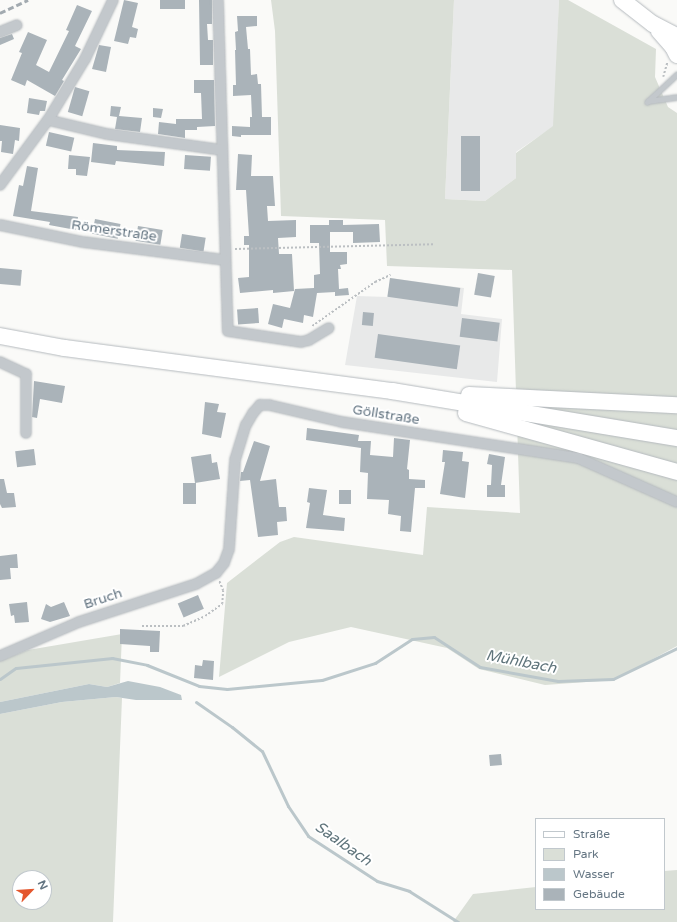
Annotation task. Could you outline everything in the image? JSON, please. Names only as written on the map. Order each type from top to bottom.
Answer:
[{"type":"main road","points":[[622,0],[653,24],[677,36]]},
{"type":"main road","points":[[653,24],[673,47],[677,55]]},
{"type":"main road","points":[[0,336],[65,348],[392,392],[677,438]]},
{"type":"main road","points":[[392,392],[677,405]]},
{"type":"main road","points":[[392,392],[677,472]]},
{"type":"street","points":[[0,185],[48,120],[85,59],[113,0]]},
{"type":"street","points":[[218,0],[228,331],[301,342],[309,340],[329,328]]},
{"type":"street","points":[[0,32],[17,25]]},
{"type":"street","points":[[48,120],[107,134],[222,150]]},
{"type":"street","name":"Römerstraße","points":[[0,225],[83,242],[225,254]]},
{"type":"street","points":[[0,362],[26,374],[26,433]]},
{"type":"street","name":"Göllstraße","points":[[216,573],[224,563],[229,549],[235,460],[246,425],[252,413],[260,405],[269,405],[342,422],[578,458],[677,502]]},
{"type":"street","name":"Bruch","points":[[0,656],[79,622],[196,584],[216,573]]},
{"type":"lane","points":[[677,74],[647,102],[677,97]]},
{"type":"path","points":[[225,254],[434,244]]},
{"type":"path","points":[[311,327],[375,282],[390,274]]},
{"type":"path","points":[[142,626],[183,626],[205,616],[222,604],[223,591],[216,573]]},
{"type":"shaded area","points":[[454,0],[559,0],[554,126],[516,152],[516,178],[485,201],[445,199]]},
{"type":"shaded area","points":[[390,278],[464,288],[461,314],[502,319],[497,382],[345,365],[357,296],[388,297]]},
{"type":"green space","points":[[271,0],[454,0],[445,199],[485,201],[516,178],[516,153],[553,126],[559,0],[568,0],[656,49],[655,77],[668,107],[677,113],[677,646],[614,680],[545,685],[479,669],[447,648],[351,627],[289,642],[219,677],[227,583],[280,542],[294,537],[423,555],[427,507],[520,513],[512,270],[387,266],[385,220],[281,216],[275,31]]},
{"type":"green space","points":[[122,634],[120,683],[107,687],[89,684],[0,702],[0,661],[28,650]]},
{"type":"green space","points":[[116,697],[122,698],[113,922],[0,922],[0,714],[62,702]]},
{"type":"green space","points":[[677,870],[677,922],[453,922],[473,894],[535,887],[535,910],[665,910],[665,871]]},
{"type":"water","points":[[128,681],[160,687],[181,695],[182,700],[136,700],[116,697],[62,702],[0,714],[0,702],[89,684],[107,687]]},
{"type":"building","points":[[124,0],[138,3],[132,27],[138,29],[136,38],[130,37],[128,44],[114,41]]},
{"type":"building","points":[[160,0],[185,0],[185,9],[160,9]]},
{"type":"building","points":[[199,0],[212,0],[212,24],[207,24],[208,40],[213,40],[213,65],[200,65]]},
{"type":"building","points":[[77,5],[92,11],[75,46],[81,49],[62,80],[64,81],[55,96],[27,80],[25,86],[11,80],[22,53],[19,52],[28,32],[47,40],[36,65],[49,72],[69,31],[66,30]]},
{"type":"building","points":[[237,16],[257,16],[257,26],[246,27],[248,49],[250,49],[251,75],[257,74],[258,84],[261,84],[262,117],[271,117],[271,135],[241,135],[241,137],[232,136],[232,126],[250,127],[250,117],[252,117],[251,95],[233,96],[233,85],[236,85],[235,32],[238,31]]},
{"type":"building","points":[[12,34],[14,39],[0,45],[0,38]]},
{"type":"building","points":[[99,45],[111,47],[106,72],[92,69]]},
{"type":"building","points":[[194,80],[214,80],[215,126],[197,127],[197,130],[185,130],[185,138],[158,134],[159,122],[176,124],[176,119],[202,119],[201,93],[194,93]]},
{"type":"building","points":[[75,87],[89,91],[82,116],[68,112]]},
{"type":"building","points":[[29,98],[47,101],[45,111],[40,111],[39,115],[27,113]]},
{"type":"building","points":[[111,106],[121,107],[119,116],[142,118],[140,132],[115,129],[117,117],[110,116]]},
{"type":"building","points":[[153,108],[163,109],[161,118],[153,117]]},
{"type":"building","points":[[0,125],[20,128],[19,141],[15,140],[13,154],[1,152],[2,141],[0,141]]},
{"type":"building","points":[[49,132],[74,138],[71,151],[46,146]]},
{"type":"building","points":[[461,136],[480,136],[480,191],[461,191]]},
{"type":"building","points":[[93,143],[117,146],[117,150],[165,152],[164,166],[116,161],[115,165],[91,162]]},
{"type":"building","points":[[238,154],[252,155],[251,176],[273,176],[275,206],[267,206],[268,221],[296,220],[296,237],[278,238],[279,254],[292,254],[294,291],[273,293],[273,290],[240,293],[238,278],[249,277],[249,245],[244,245],[244,236],[249,236],[246,190],[236,190]]},
{"type":"building","points":[[69,155],[90,157],[87,176],[76,175],[76,169],[68,169]]},
{"type":"building","points":[[185,155],[211,157],[210,171],[184,169]]},
{"type":"building","points":[[27,166],[38,168],[31,211],[78,217],[76,230],[49,225],[50,222],[13,216],[19,185],[23,186]]},
{"type":"building","points":[[95,219],[121,224],[118,239],[92,234]]},
{"type":"building","points":[[329,220],[343,220],[343,225],[379,224],[380,242],[353,243],[353,232],[330,232],[330,252],[347,252],[347,264],[340,265],[341,269],[338,269],[339,289],[348,288],[349,295],[335,296],[335,292],[317,293],[313,317],[304,315],[303,323],[284,319],[282,328],[268,324],[273,304],[290,308],[295,289],[314,288],[314,275],[320,274],[319,243],[310,243],[310,225],[329,225]]},
{"type":"building","points":[[138,226],[163,230],[160,245],[136,241]]},
{"type":"building","points":[[182,234],[206,238],[204,252],[180,248]]},
{"type":"building","points":[[0,268],[22,270],[21,286],[0,284]]},
{"type":"building","points":[[478,273],[495,276],[491,298],[474,295]]},
{"type":"building","points":[[390,278],[460,288],[458,307],[387,297]]},
{"type":"building","points":[[258,308],[259,323],[238,324],[237,309]]},
{"type":"building","points":[[363,312],[374,313],[373,326],[362,325]]},
{"type":"building","points":[[462,318],[500,323],[497,341],[460,337]]},
{"type":"building","points":[[378,334],[460,346],[457,369],[375,358]]},
{"type":"building","points":[[34,381],[65,386],[62,403],[40,399],[37,418],[32,417]]},
{"type":"building","points":[[205,402],[219,404],[217,412],[226,413],[221,438],[202,434]]},
{"type":"building","points":[[307,428],[359,435],[358,441],[371,441],[370,455],[393,457],[394,438],[410,440],[407,469],[409,470],[409,479],[425,480],[425,488],[415,488],[411,532],[400,531],[401,516],[388,514],[389,500],[367,499],[368,473],[360,472],[361,448],[306,440]]},
{"type":"building","points":[[254,441],[270,446],[260,481],[276,479],[279,507],[286,507],[287,521],[277,522],[278,535],[258,537],[250,480],[240,481],[241,472],[243,472]]},
{"type":"building","points":[[34,449],[36,465],[17,467],[15,451]]},
{"type":"building","points":[[443,450],[463,452],[462,461],[469,462],[465,498],[440,494],[445,462],[442,462]]},
{"type":"building","points":[[211,454],[212,463],[217,462],[220,479],[195,483],[191,457]]},
{"type":"building","points":[[489,454],[505,457],[501,485],[505,485],[505,497],[487,497],[487,485],[491,485],[492,465],[487,464]]},
{"type":"building","points":[[0,479],[4,479],[7,493],[14,493],[16,507],[2,508],[0,504]]},
{"type":"building","points":[[183,483],[196,483],[196,504],[183,504]]},
{"type":"building","points":[[309,488],[327,490],[323,515],[345,518],[344,531],[306,528],[310,503],[307,502]]},
{"type":"building","points":[[339,490],[351,490],[351,504],[339,504]]},
{"type":"building","points":[[17,554],[18,568],[10,568],[11,579],[0,580],[0,556]]},
{"type":"building","points":[[198,595],[204,609],[184,617],[178,604]]},
{"type":"building","points":[[27,602],[29,622],[15,623],[14,615],[11,616],[9,604]]},
{"type":"building","points":[[64,602],[70,616],[50,622],[41,619],[46,604],[51,607]]},
{"type":"building","points":[[120,629],[160,631],[159,652],[150,652],[150,646],[120,644]]},
{"type":"building","points":[[203,660],[214,661],[213,680],[194,678],[195,665],[202,666]]},
{"type":"building","points":[[501,754],[502,765],[490,766],[489,755]]},
{"type":"waterway","name":"Mühlbach","points":[[0,679],[16,668],[112,658],[147,665],[199,686],[227,689],[322,680],[375,663],[412,639],[434,637],[480,667],[558,681],[613,679],[677,648]]},
{"type":"waterway","name":"Saalbach","points":[[196,702],[232,727],[262,751],[288,806],[308,836],[377,881],[409,891],[458,922]]},
{"type":"railway","points":[[0,13],[28,0]]}]
